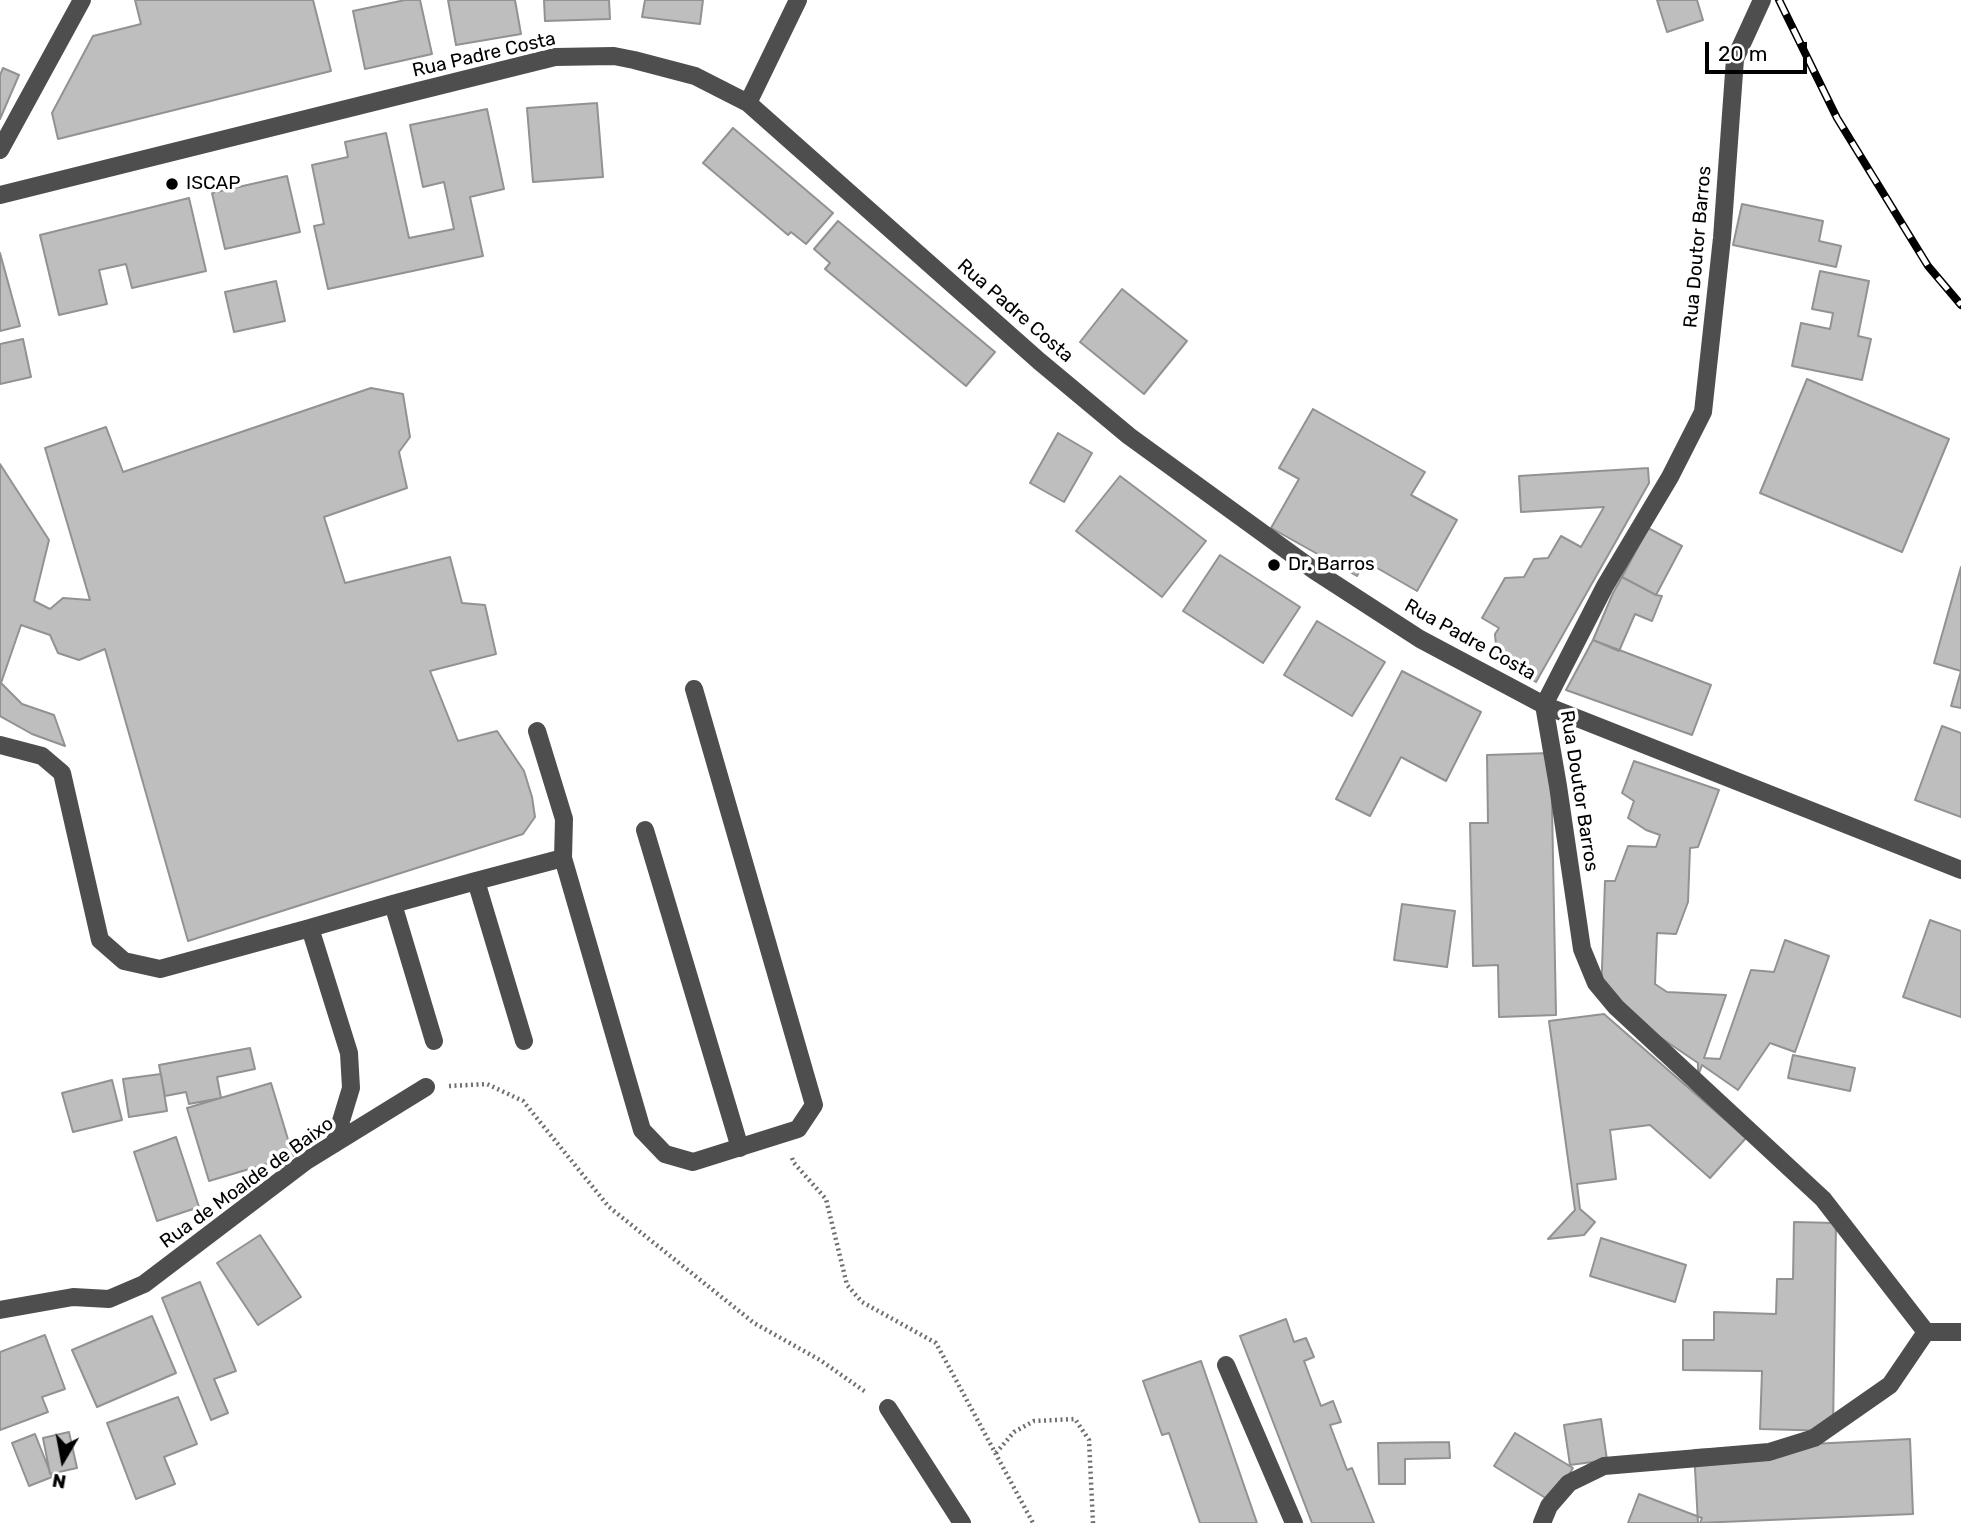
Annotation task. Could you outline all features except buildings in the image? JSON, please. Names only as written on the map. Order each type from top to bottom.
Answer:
[{"type":"street","points":[[0,150],[82,0]]},
{"type":"street","points":[[748,103],[798,0]]},
{"type":"street","name":"Rua Doutor Barros","points":[[1762,0],[1735,59],[1722,238],[1703,412],[1671,477],[1605,586],[1544,705],[1582,948],[1596,983],[1616,1007],[1824,1199],[1926,1332]]},
{"type":"street","name":"Rua Padre Costa","points":[[0,195],[555,57],[614,56],[695,76],[748,103],[1039,361],[1129,436],[1315,571],[1420,639],[1544,705],[1961,870]]},
{"type":"street","points":[[537,731],[564,819],[563,858],[642,1130],[665,1154],[693,1162],[797,1129],[814,1105],[694,689]]},
{"type":"street","points":[[0,746],[42,756],[62,773],[100,940],[124,961],[160,969],[563,858]]},
{"type":"street","points":[[645,830],[740,1148]]},
{"type":"street","points":[[476,881],[524,1041]]},
{"type":"street","points":[[393,904],[434,1041]]},
{"type":"street","points":[[310,928],[349,1053],[351,1087],[334,1144]]},
{"type":"street","name":"Rua de Moalde de Baixo","points":[[0,1310],[73,1297],[109,1299],[144,1284],[306,1161],[426,1087]]},
{"type":"street","points":[[1542,1523],[1549,1506],[1569,1483],[1604,1466],[1769,1452],[1814,1438],[1889,1385],[1926,1332],[1961,1332]]},
{"type":"street","points":[[1226,1365],[1294,1523]]},
{"type":"street","points":[[888,1408],[962,1523]]},
{"type":"path","points":[[426,1087],[487,1084],[523,1101],[608,1207],[754,1323],[820,1360],[888,1408]]},
{"type":"path","points":[[782,1134],[794,1163],[826,1199],[847,1285],[862,1302],[936,1343],[1033,1523]]},
{"type":"path","points":[[996,1453],[1014,1432],[1034,1421],[1075,1419],[1088,1440],[1093,1523]]},
{"type":"railway","points":[[1779,0],[1837,118],[1928,266],[1961,305]]},
{"type":"place","name":"ISCAP","points":[[172,184]]},
{"type":"place","name":"Dr. Barros","points":[[1274,565]]}]
